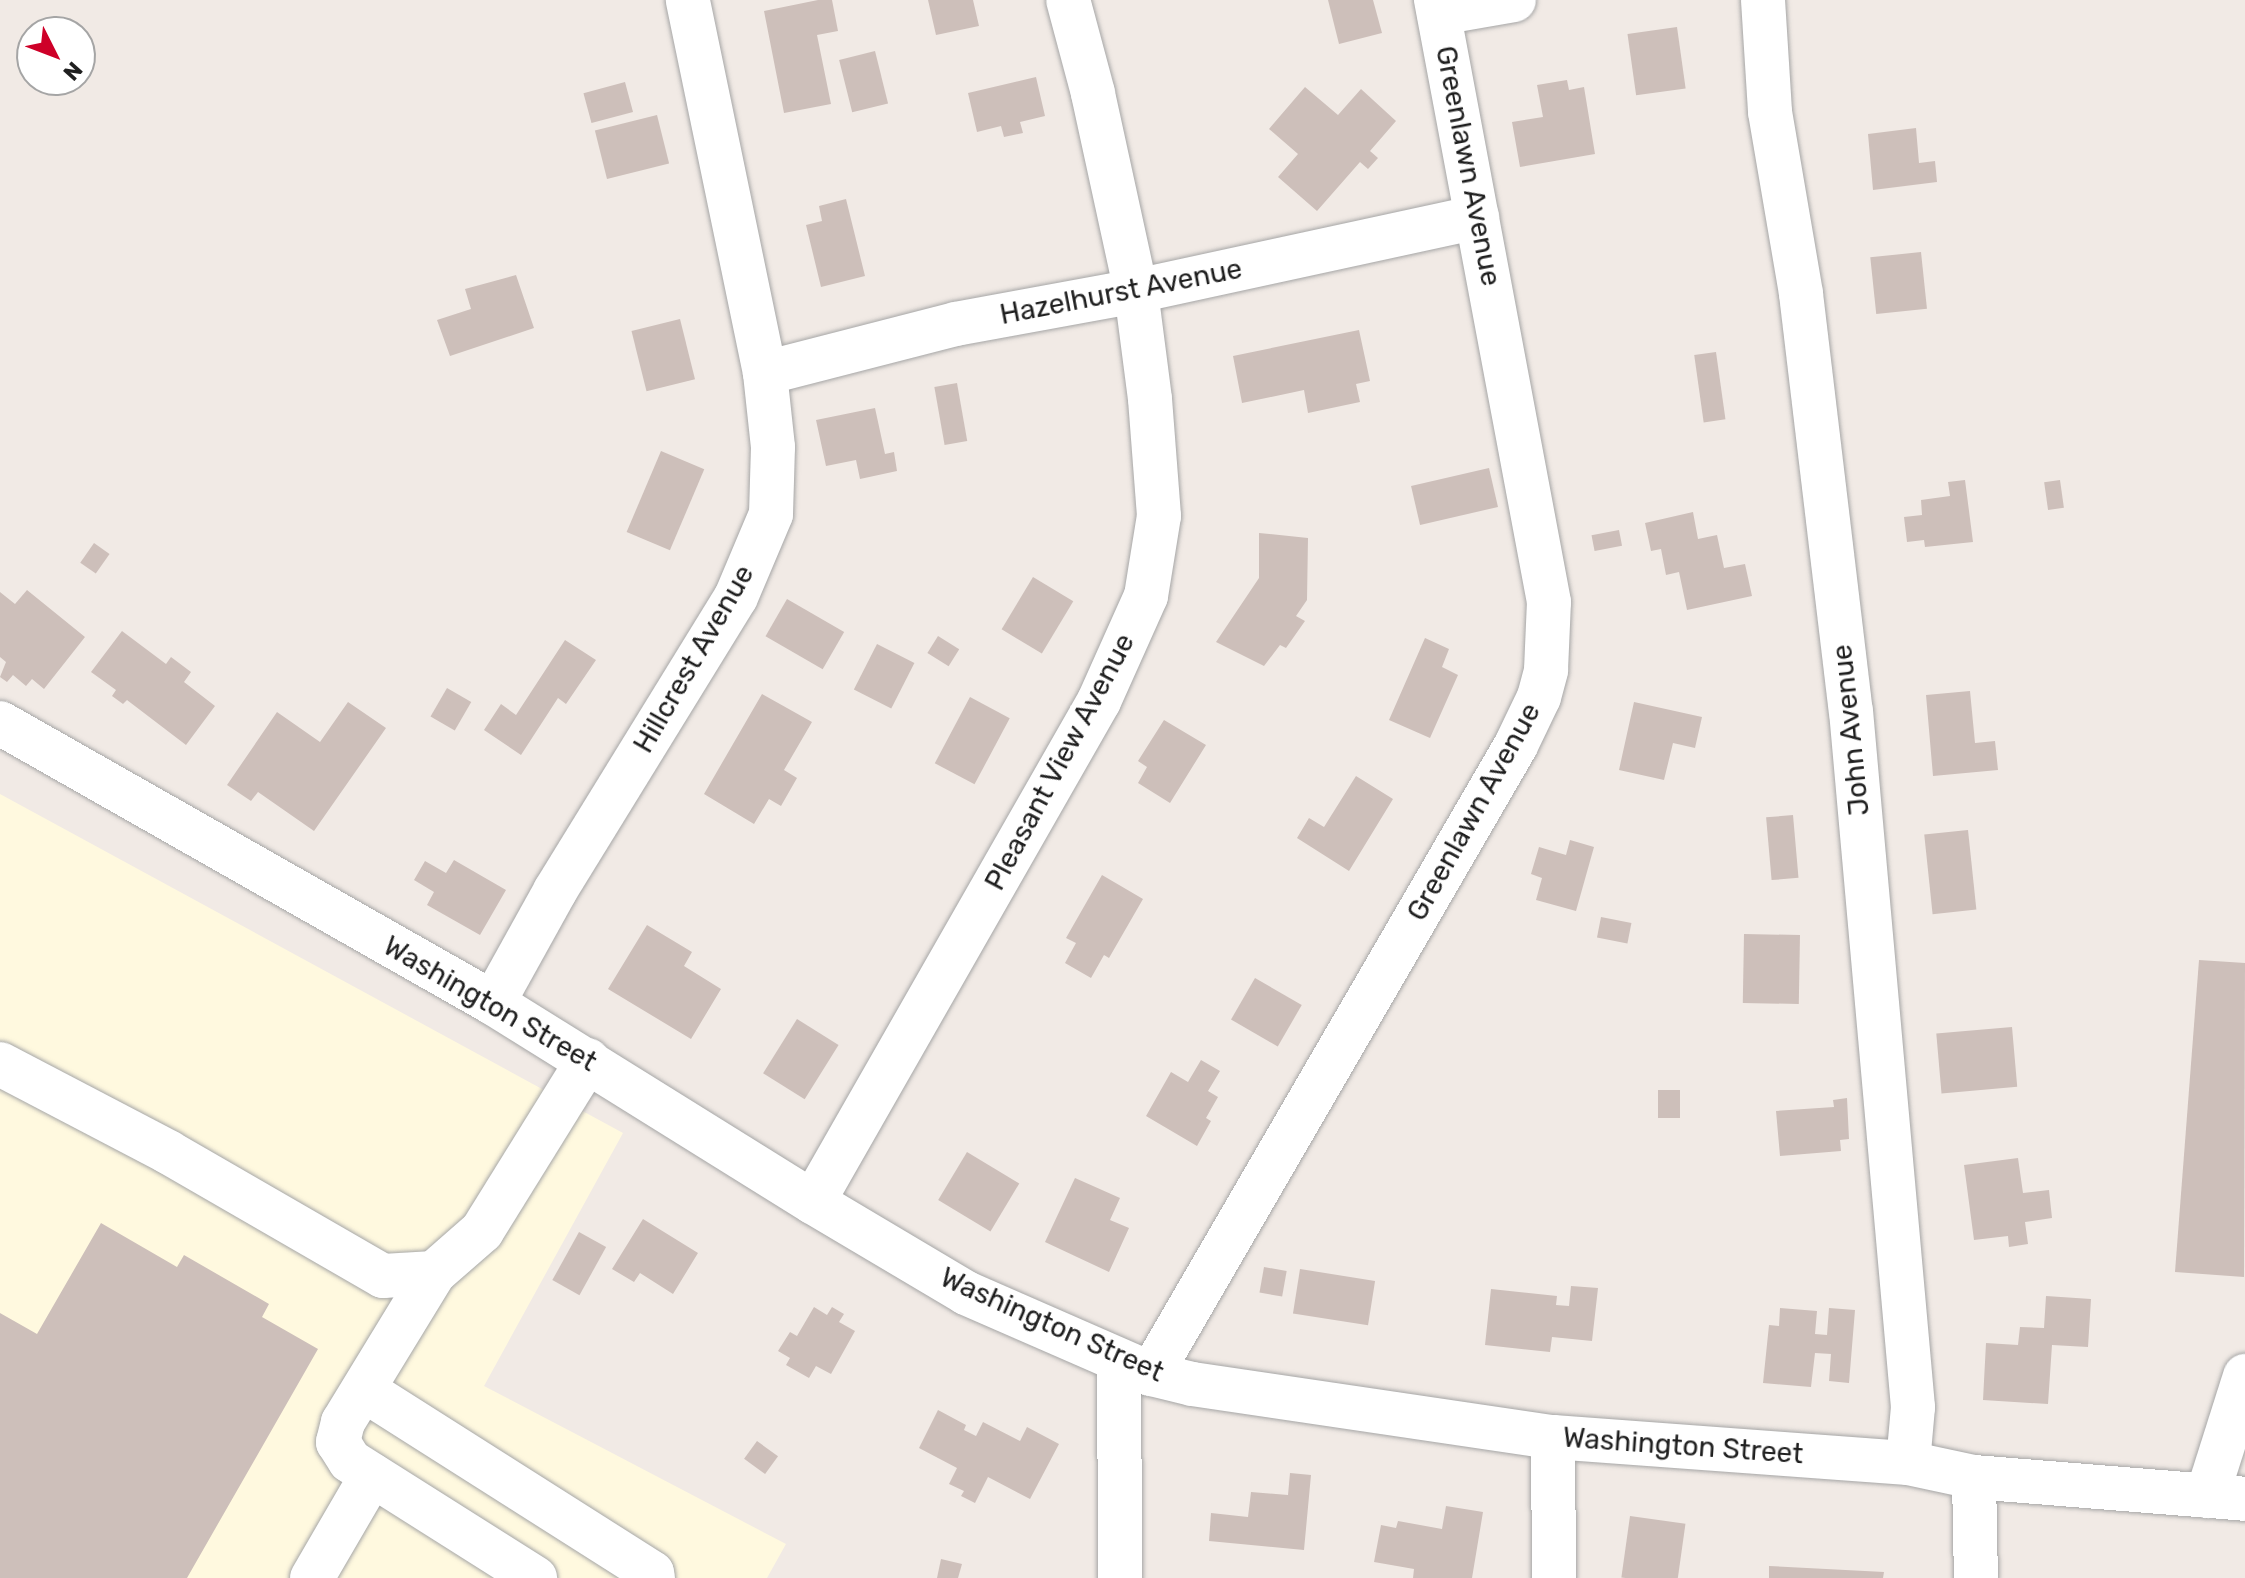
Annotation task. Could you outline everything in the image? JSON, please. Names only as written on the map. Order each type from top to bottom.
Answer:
[{"type":"street","name":"Hillcrest Avenue","points":[[493,1003],[555,891],[736,597],[771,514],[773,447],[765,373],[688,0]]},
{"type":"street","name":"Pleasant View Avenue","points":[[813,1202],[1099,701],[1146,596],[1159,516],[1150,399],[1136,291],[1093,93],[1068,0]]},
{"type":"street","points":[[1437,7],[1514,0]]},
{"type":"street","name":"John Avenue","points":[[1763,0],[1770,112],[1801,294],[1852,727],[1913,1407],[1908,1463]]},
{"type":"street","name":"Greenlawn Avenue","points":[[1135,1368],[1516,745],[1539,697],[1550,639],[1549,602],[1437,7]]},
{"type":"street","name":"Hazelhurst Avenue","points":[[765,373],[956,324],[1136,291],[1477,217]]},
{"type":"street","name":"Washington Street","points":[[0,723],[493,1003],[966,1293],[1135,1368],[1192,1384],[1553,1437],[1908,1463],[1974,1477],[2226,1498]]},
{"type":"street","points":[[535,1578],[350,1461],[338,1442],[343,1422],[434,1273],[482,1231],[588,1060]]},
{"type":"street","points":[[0,1064],[168,1152],[383,1276],[434,1273]]},
{"type":"street","points":[[1120,1578],[1135,1368]]},
{"type":"street","points":[[2226,1498],[2245,1376]]},
{"type":"street","points":[[364,1390],[652,1573],[653,1578]]},
{"type":"street","points":[[1553,1437],[1554,1578]]},
{"type":"street","points":[[312,1578],[372,1475]]},
{"type":"street","points":[[1974,1477],[1976,1578]]},
{"type":"shaded area","points":[[0,794],[623,1133],[484,1386],[786,1544],[767,1578],[0,1578]]},
{"type":"building","points":[[832,0],[838,31],[817,35],[831,104],[784,113],[764,11]]},
{"type":"building","points":[[928,0],[973,0],[979,26],[936,35]]},
{"type":"building","points":[[1328,0],[1373,0],[1382,33],[1339,44]]},
{"type":"building","points":[[1677,27],[1686,88],[1636,95],[1627,34]]},
{"type":"building","points":[[875,51],[888,103],[852,112],[839,60]]},
{"type":"building","points":[[1036,77],[1045,116],[1020,122],[1023,133],[1004,137],[1001,126],[977,132],[968,93]]},
{"type":"building","points":[[1567,80],[1569,90],[1584,87],[1595,154],[1520,167],[1512,122],[1543,117],[1537,85]]},
{"type":"building","points":[[625,82],[633,112],[591,123],[583,93]]},
{"type":"building","points":[[1305,87],[1338,115],[1361,89],[1396,121],[1370,151],[1378,158],[1368,169],[1360,162],[1317,211],[1278,177],[1298,154],[1269,129]]},
{"type":"building","points":[[657,115],[669,164],[607,179],[595,130]]},
{"type":"building","points":[[1916,128],[1919,163],[1935,161],[1937,182],[1873,190],[1868,134]]},
{"type":"building","points":[[846,199],[865,276],[821,287],[806,225],[822,221],[819,206]]},
{"type":"building","points":[[1921,252],[1927,309],[1876,314],[1870,257]]},
{"type":"building","points":[[516,275],[534,328],[450,356],[437,320],[471,309],[465,289]]},
{"type":"building","points":[[680,319],[695,379],[646,391],[631,331]]},
{"type":"building","points":[[1359,330],[1370,381],[1356,384],[1360,402],[1308,413],[1304,390],[1242,403],[1233,356]]},
{"type":"building","points":[[1716,352],[1725,419],[1704,422],[1694,355]]},
{"type":"building","points":[[957,383],[967,441],[945,445],[934,387]]},
{"type":"building","points":[[875,408],[885,454],[894,452],[897,471],[860,479],[856,460],[826,466],[816,420]]},
{"type":"building","points":[[661,451],[704,469],[670,550],[627,532]]},
{"type":"building","points":[[1489,468],[1498,507],[1420,525],[1411,486]]},
{"type":"building","points":[[1965,480],[1973,542],[1925,547],[1924,540],[1907,542],[1904,517],[1922,515],[1921,500],[1950,496],[1948,482]]},
{"type":"building","points":[[2060,480],[2064,508],[2048,510],[2044,482]]},
{"type":"building","points":[[1693,512],[1698,539],[1717,535],[1724,568],[1745,564],[1752,596],[1687,610],[1679,572],[1666,575],[1661,549],[1651,551],[1645,523]]},
{"type":"building","points":[[1619,530],[1622,546],[1595,551],[1592,535]]},
{"type":"building","points":[[1259,533],[1308,538],[1307,600],[1296,616],[1305,621],[1286,648],[1280,645],[1264,666],[1216,642],[1259,578]]},
{"type":"building","points":[[94,543],[110,554],[96,574],[80,563]]},
{"type":"building","points":[[1033,577],[1073,601],[1042,653],[1002,629]]},
{"type":"building","points":[[27,590],[85,637],[44,689],[32,679],[26,686],[13,675],[7,682],[0,677],[6,662],[0,657],[0,592],[15,604]]},
{"type":"building","points":[[787,599],[844,632],[823,669],[766,636]]},
{"type":"building","points":[[122,631],[166,664],[171,657],[191,672],[184,682],[215,706],[186,745],[127,700],[123,704],[112,696],[116,690],[91,672]]},
{"type":"building","points":[[938,636],[959,649],[949,666],[927,653]]},
{"type":"building","points":[[1425,638],[1449,649],[1442,667],[1458,675],[1430,738],[1389,720]]},
{"type":"building","points":[[565,640],[596,660],[566,704],[558,698],[521,755],[484,730],[501,704],[516,715]]},
{"type":"building","points":[[877,644],[914,663],[891,709],[854,689]]},
{"type":"building","points":[[447,688],[471,702],[455,731],[430,717]]},
{"type":"building","points":[[1970,691],[1975,743],[1995,741],[1998,770],[1933,776],[1926,695]]},
{"type":"building","points":[[762,694],[812,722],[784,770],[797,778],[781,806],[769,799],[754,824],[704,794]]},
{"type":"building","points":[[970,697],[1010,718],[975,784],[935,763]]},
{"type":"building","points":[[348,702],[386,728],[314,831],[258,792],[251,801],[227,785],[277,712],[320,742]]},
{"type":"building","points":[[1634,702],[1702,717],[1695,748],[1673,743],[1664,780],[1619,770]]},
{"type":"building","points":[[1164,720],[1206,745],[1170,803],[1138,783],[1147,767],[1138,761]]},
{"type":"building","points":[[1356,776],[1393,799],[1349,871],[1297,838],[1309,818],[1324,827]]},
{"type":"building","points":[[1793,815],[1798,878],[1772,880],[1766,817]]},
{"type":"building","points":[[1968,830],[1976,910],[1933,914],[1924,835]]},
{"type":"building","points":[[1570,840],[1594,847],[1576,911],[1536,900],[1542,878],[1531,874],[1539,847],[1566,855]]},
{"type":"building","points":[[454,860],[506,890],[480,935],[427,905],[434,892],[414,880],[425,861],[446,873]]},
{"type":"building","points":[[1102,875],[1143,899],[1109,958],[1104,955],[1091,978],[1065,963],[1076,943],[1066,938]]},
{"type":"building","points":[[1601,917],[1631,923],[1627,944],[1597,938]]},
{"type":"building","points":[[647,925],[692,952],[684,966],[721,989],[691,1039],[608,989]]},
{"type":"building","points":[[1744,934],[1800,935],[1799,1004],[1743,1003]]},
{"type":"building","points":[[2199,960],[2245,963],[2244,1277],[2175,1272]]},
{"type":"building","points":[[1255,978],[1302,1005],[1278,1047],[1231,1020]]},
{"type":"building","points":[[797,1019],[839,1045],[805,1099],[763,1073]]},
{"type":"building","points":[[2012,1027],[2017,1087],[1942,1093],[1936,1034]]},
{"type":"building","points":[[1201,1060],[1220,1071],[1208,1091],[1218,1097],[1206,1118],[1211,1121],[1197,1146],[1146,1116],[1171,1072],[1188,1082]]},
{"type":"building","points":[[1658,1090],[1680,1090],[1680,1118],[1658,1118]]},
{"type":"building","points":[[1847,1098],[1849,1139],[1840,1140],[1841,1151],[1780,1156],[1776,1111],[1834,1107],[1833,1100]]},
{"type":"building","points":[[967,1152],[1019,1183],[990,1231],[938,1200]]},
{"type":"building","points":[[2018,1158],[2023,1193],[2049,1190],[2052,1218],[2025,1222],[2028,1244],[2009,1247],[2008,1236],[1974,1240],[1964,1165]]},
{"type":"building","points":[[1075,1178],[1120,1198],[1110,1220],[1129,1228],[1109,1272],[1045,1242]]},
{"type":"building","points":[[643,1219],[698,1253],[673,1294],[640,1273],[634,1282],[612,1269]]},
{"type":"building","points":[[101,1223],[177,1267],[184,1255],[269,1304],[262,1317],[318,1349],[187,1578],[0,1578],[0,1313],[37,1334]]},
{"type":"building","points":[[579,1232],[606,1247],[579,1295],[552,1280]]},
{"type":"building","points":[[1264,1267],[1287,1271],[1282,1297],[1259,1293]]},
{"type":"building","points":[[1300,1269],[1375,1281],[1368,1325],[1293,1313]]},
{"type":"building","points":[[1571,1286],[1598,1288],[1592,1341],[1552,1337],[1550,1352],[1485,1345],[1491,1289],[1557,1296],[1556,1305],[1569,1306]]},
{"type":"building","points":[[2046,1296],[2091,1299],[2088,1347],[2052,1345],[2048,1404],[1983,1400],[1986,1343],[2018,1345],[2020,1327],[2044,1328]]},
{"type":"building","points":[[814,1307],[827,1315],[832,1307],[844,1314],[839,1322],[855,1331],[831,1374],[816,1366],[809,1378],[786,1365],[790,1358],[778,1351],[790,1332],[797,1336]]},
{"type":"building","points":[[1780,1308],[1817,1311],[1815,1334],[1827,1335],[1829,1308],[1855,1310],[1849,1383],[1829,1381],[1831,1354],[1815,1353],[1811,1387],[1763,1383],[1769,1325],[1779,1326]]},
{"type":"building","points":[[938,1410],[966,1425],[964,1430],[976,1436],[983,1422],[1020,1441],[1027,1427],[1059,1444],[1030,1499],[988,1477],[975,1503],[961,1496],[964,1491],[949,1484],[957,1468],[919,1448]]},
{"type":"building","points":[[757,1441],[778,1456],[765,1474],[744,1459]]},
{"type":"building","points":[[1290,1473],[1311,1475],[1304,1550],[1209,1541],[1211,1513],[1248,1517],[1251,1492],[1288,1495]]},
{"type":"building","points":[[1446,1506],[1483,1512],[1472,1578],[1413,1578],[1414,1569],[1374,1562],[1381,1525],[1396,1528],[1398,1521],[1442,1529]]},
{"type":"building","points":[[1630,1516],[1685,1524],[1678,1578],[1621,1577]]},
{"type":"building","points":[[941,1559],[962,1564],[958,1578],[937,1578]]},
{"type":"building","points":[[1769,1566],[1884,1572],[1883,1578],[1769,1578]]}]
